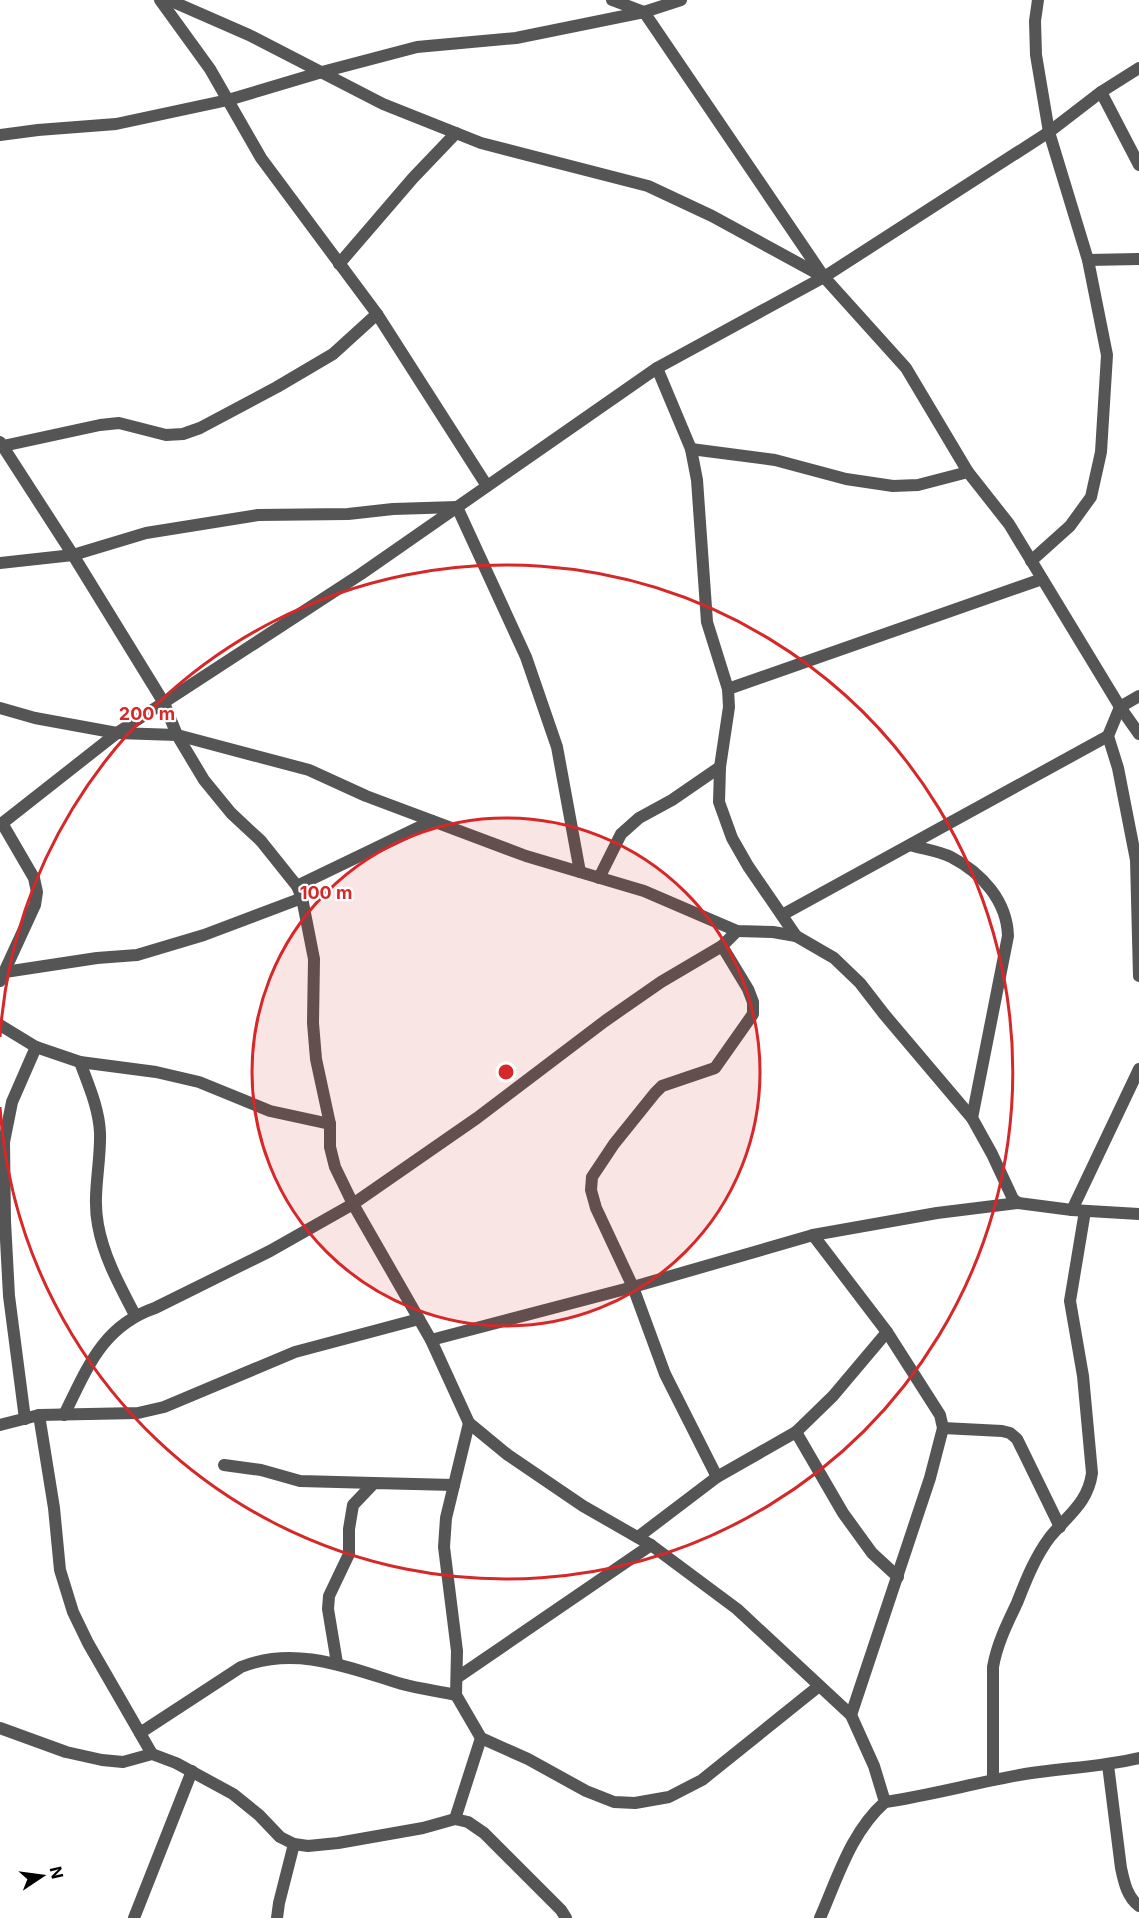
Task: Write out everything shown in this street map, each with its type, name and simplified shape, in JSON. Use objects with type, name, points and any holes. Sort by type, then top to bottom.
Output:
[{"type":"street","points":[[160,0],[210,69],[261,158],[377,314],[487,486]]},
{"type":"street","points":[[169,0],[249,35],[383,104],[481,143],[648,186],[712,216],[824,277]]},
{"type":"street","points":[[612,0],[644,12],[824,277],[906,368],[968,472],[1008,524],[1120,708],[1139,734]]},
{"type":"street","points":[[0,135],[116,124],[228,100],[417,47],[516,38],[644,12],[681,0]]},
{"type":"street","points":[[1031,561],[1070,526],[1091,497],[1101,452],[1107,355],[1088,260],[1049,132],[1036,56],[1035,21],[1038,0]]},
{"type":"street","points":[[3,977],[35,905],[37,892],[34,878],[1,824],[117,733],[361,574],[657,368],[824,277],[1049,132],[1101,92],[1139,68]]},
{"type":"street","points":[[1101,92],[1139,165]]},
{"type":"street","points":[[339,264],[413,178],[456,133]]},
{"type":"street","points":[[1088,260],[1139,259]]},
{"type":"street","points":[[377,314],[333,354],[277,387],[183,434],[166,435],[119,423],[2,445],[164,703],[177,735],[204,780],[231,813],[261,841],[297,885],[302,898],[314,959],[313,1023],[316,1059],[330,1124],[330,1147],[335,1167],[353,1204],[431,1340],[469,1422],[508,1455],[583,1506],[651,1545],[737,1609],[850,1715],[874,1766],[885,1802]]},
{"type":"street","points":[[657,368],[691,449],[697,480],[707,622],[728,689],[729,707],[720,767],[719,802],[732,838],[748,866],[796,936]]},
{"type":"street","points":[[691,449],[775,460],[846,479],[893,486],[918,485],[968,472]]},
{"type":"street","points":[[0,563],[73,555],[146,533],[258,515],[348,514],[393,509],[457,507]]},
{"type":"street","points":[[457,507],[526,657],[557,747],[580,872]]},
{"type":"street","points":[[728,689],[1042,579]]},
{"type":"street","points":[[782,915],[1108,736],[1120,708],[1139,696]]},
{"type":"street","points":[[0,708],[35,718],[117,733],[177,735],[309,770],[366,796],[526,856],[644,891],[737,932],[773,932],[796,936],[834,958],[861,983],[884,1014],[972,1118],[1013,1199],[1018,1203]]},
{"type":"street","points":[[1108,736],[1118,768],[1136,860],[1139,976]]},
{"type":"street","points":[[600,878],[621,834],[639,818],[672,800],[720,767]]},
{"type":"street","points":[[297,885],[432,821]]},
{"type":"street","points":[[910,845],[950,856],[975,873],[997,896],[1008,920],[1008,936],[972,1118]]},
{"type":"street","points":[[3,977],[98,958],[136,955],[204,935],[302,898]]},
{"type":"street","points":[[64,1414],[94,1355],[105,1341],[135,1315],[154,1308],[270,1251],[353,1204],[477,1118],[605,1021],[661,982],[722,946],[737,932]]},
{"type":"street","points":[[717,1477],[665,1374],[633,1287],[596,1208],[591,1190],[592,1177],[614,1144],[655,1093],[662,1086],[715,1068],[753,1014],[753,1002],[748,989],[722,946]]},
{"type":"street","points":[[0,1025],[36,1047],[80,1062],[156,1072],[199,1082],[270,1111],[330,1124]]},
{"type":"street","points":[[25,1419],[9,1296],[3,1220],[4,1142],[12,1102],[36,1047]]},
{"type":"street","points":[[80,1062],[95,1103],[100,1132],[96,1195],[97,1224],[109,1265],[135,1315]]},
{"type":"street","points":[[1072,1210],[1139,1069]]},
{"type":"street","points":[[431,1340],[633,1287],[813,1235],[937,1213],[1018,1203],[1072,1210],[1139,1214]]},
{"type":"street","points":[[993,1780],[993,1667],[996,1649],[1038,1556],[1085,1498],[1090,1486],[1092,1473],[1083,1377],[1070,1301],[1085,1211]]},
{"type":"street","points":[[813,1235],[888,1332],[940,1415],[943,1428],[930,1478],[898,1577],[850,1715]]},
{"type":"street","points":[[0,1425],[39,1415],[138,1413],[164,1407],[295,1352],[419,1319]]},
{"type":"street","points":[[638,1537],[717,1477],[796,1432],[833,1396],[888,1332]]},
{"type":"street","points":[[39,1415],[54,1508],[60,1570],[73,1612],[88,1643],[152,1754],[233,1794],[259,1815],[280,1837],[294,1844],[308,1846],[338,1844],[455,1820],[468,1822],[484,1833],[561,1910],[566,1918]]},
{"type":"street","points":[[469,1422],[446,1518],[444,1547],[457,1651],[456,1695],[482,1738],[528,1759],[586,1791],[614,1802],[635,1803],[669,1797],[702,1780],[819,1686]]},
{"type":"street","points":[[943,1428],[1010,1433],[1017,1439],[1060,1527]]},
{"type":"street","points":[[796,1432],[843,1513],[872,1553],[898,1577]]},
{"type":"street","points":[[224,1466],[261,1470],[300,1481],[454,1485]]},
{"type":"street","points":[[337,1663],[328,1609],[329,1596],[349,1554],[349,1529],[353,1505],[374,1483]]},
{"type":"street","points":[[458,1677],[651,1545]]},
{"type":"street","points":[[140,1733],[241,1667],[259,1660],[314,1659],[337,1663],[405,1684],[456,1695]]},
{"type":"street","points":[[0,1728],[66,1752],[102,1760],[123,1762],[152,1754]]},
{"type":"street","points":[[455,1820],[482,1738]]},
{"type":"street","points":[[820,1918],[855,1838],[870,1815],[885,1802],[1067,1767],[1108,1765],[1139,1758]]},
{"type":"street","points":[[1108,1765],[1121,1868],[1133,1901],[1139,1906]]},
{"type":"street","points":[[134,1918],[192,1772]]},
{"type":"street","points":[[277,1918],[294,1844]]}]
